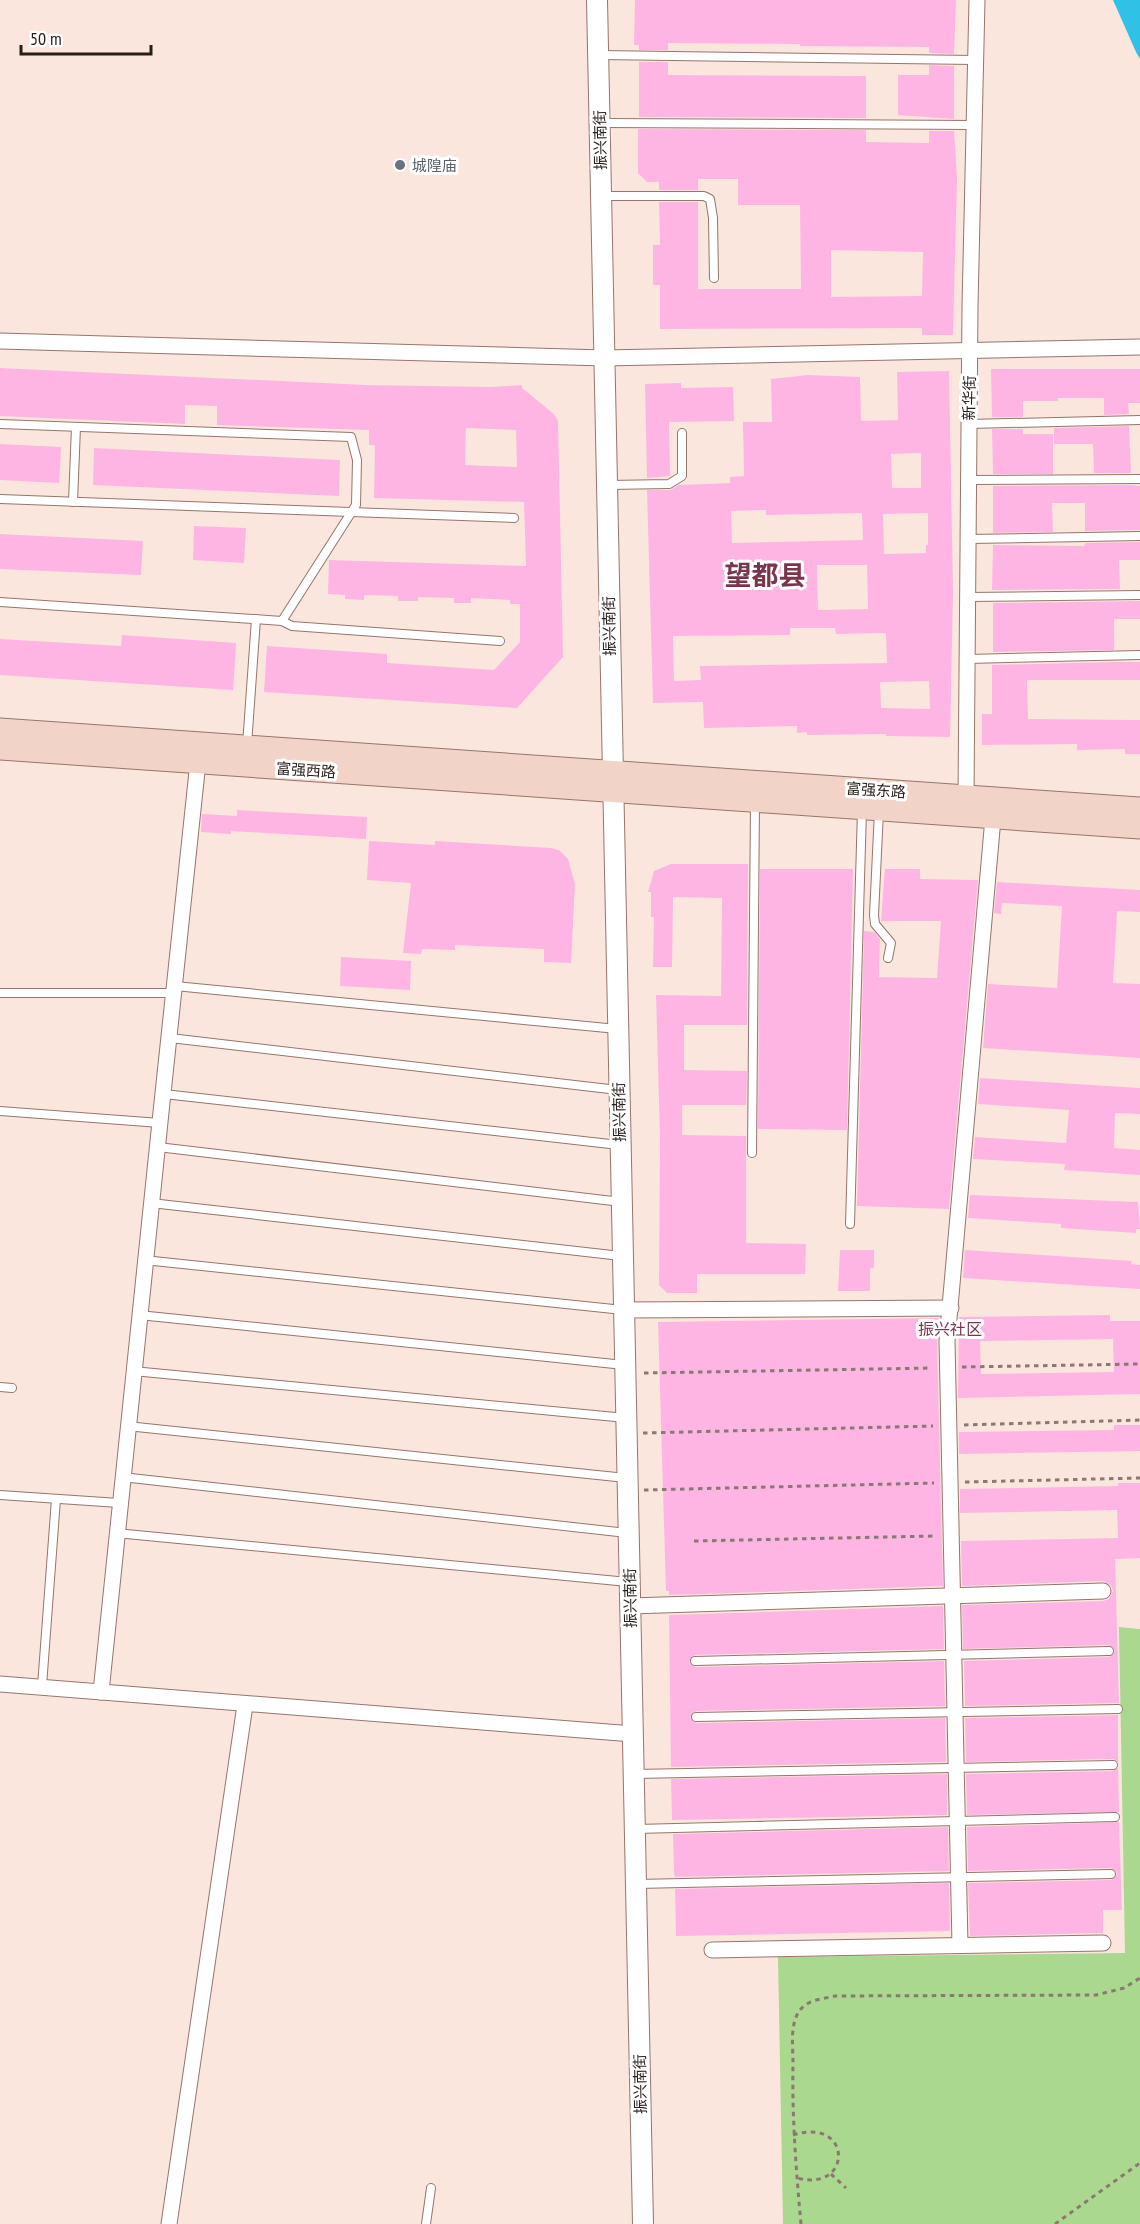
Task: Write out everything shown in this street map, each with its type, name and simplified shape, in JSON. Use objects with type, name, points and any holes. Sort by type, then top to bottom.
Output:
[{"type":"main road","name":"富强西路","points":[[0,729],[247,746],[612,781]]},
{"type":"main road","name":"富强西路","points":[[0,749],[198,762],[612,781]]},
{"type":"main road","name":"富强东路","points":[[612,781],[966,796],[1140,808]]},
{"type":"main road","name":"富强东路","points":[[612,781],[755,801],[1140,828]]},
{"type":"street","name":"振兴南街","points":[[597,0],[643,2224]]},
{"type":"street","name":"新华街","points":[[966,796],[970,351],[977,0]]},
{"type":"street","points":[[0,341],[604,358],[1140,347]]},
{"type":"street","points":[[101,1692],[132,1370],[161,1123],[198,762]]},
{"type":"street","points":[[960,1945],[948,1367],[951,1308],[993,818]]},
{"type":"street","points":[[623,1310],[951,1308]]},
{"type":"street","points":[[630,1606],[1103,1591]]},
{"type":"street","points":[[0,1684],[633,1734]]},
{"type":"street","points":[[169,2224],[245,1705]]},
{"type":"street","points":[[712,1950],[1103,1942]]},
{"type":"lane","points":[[598,55],[975,60]]},
{"type":"lane","points":[[599,123],[974,125]]},
{"type":"lane","points":[[601,196],[704,196],[710,199],[713,218],[714,278]]},
{"type":"lane","points":[[969,424],[1140,420]]},
{"type":"lane","points":[[0,424],[351,437],[357,460],[356,505],[282,621]]},
{"type":"lane","points":[[73,502],[76,427]]},
{"type":"lane","points":[[606,485],[669,484],[676,481],[682,476],[682,433]]},
{"type":"lane","points":[[969,480],[1140,479]]},
{"type":"lane","points":[[0,499],[514,518]]},
{"type":"lane","points":[[968,539],[1140,536]]},
{"type":"lane","points":[[968,597],[1140,595]]},
{"type":"lane","points":[[0,602],[282,621],[292,626],[500,641]]},
{"type":"lane","points":[[247,746],[256,619]]},
{"type":"lane","points":[[967,659],[1140,655]]},
{"type":"lane","points":[[752,1153],[755,801]]},
{"type":"lane","points":[[870,809],[875,924],[891,943],[888,958]]},
{"type":"lane","points":[[850,1224],[870,809]]},
{"type":"lane","points":[[0,993],[174,990],[617,1029]]},
{"type":"lane","points":[[170,1038],[618,1090]]},
{"type":"lane","points":[[164,1094],[620,1145]]},
{"type":"lane","points":[[0,1111],[161,1123]]},
{"type":"lane","points":[[158,1147],[621,1202]]},
{"type":"lane","points":[[151,1203],[622,1256]]},
{"type":"lane","points":[[144,1260],[623,1310]]},
{"type":"lane","points":[[138,1315],[625,1369]]},
{"type":"lane","points":[[132,1370],[626,1426]]},
{"type":"lane","points":[[0,1387],[12,1388]]},
{"type":"lane","points":[[127,1426],[627,1484]]},
{"type":"lane","points":[[122,1477],[628,1533]]},
{"type":"lane","points":[[0,1496],[119,1503]]},
{"type":"lane","points":[[42,1686],[56,1499]]},
{"type":"lane","points":[[116,1533],[629,1582]]},
{"type":"lane","points":[[695,1661],[1108,1651]]},
{"type":"lane","points":[[696,1717],[1118,1709]]},
{"type":"lane","points":[[634,1774],[1113,1765]]},
{"type":"lane","points":[[635,1830],[1115,1817]]},
{"type":"lane","points":[[636,1884],[1111,1874]]},
{"type":"lane","points":[[426,2224],[431,2187]]},
{"type":"path","points":[[625,1369],[1140,1364]]},
{"type":"path","points":[[626,1426],[949,1425],[1140,1420]]},
{"type":"path","points":[[627,1484],[950,1483],[1140,1478]]},
{"type":"path","points":[[694,1541],[951,1536]]},
{"type":"path","points":[[801,2224],[793,2135],[793,2033],[798,2013],[813,2001],[835,1996],[1096,1995],[1124,1988],[1140,1978]]},
{"type":"path","points":[[793,2135],[819,2130],[830,2136],[837,2146],[839,2158],[831,2174],[815,2182],[797,2178]]},
{"type":"path","points":[[1055,2224],[1140,2163]]},
{"type":"path","points":[[831,2174],[846,2188]]},
{"type":"path","points":[[1061,2220],[1064,2224]]},
{"type":"green space","points":[[1119,1627],[1140,1629],[1140,2224],[783,2224],[778,1957],[1125,1953]]},
{"type":"water","points":[[1113,0],[1140,0],[1140,59],[1136,52]]},
{"type":"building","points":[[635,0],[956,0],[954,54],[929,53],[929,47],[800,46],[800,44],[668,43],[668,50],[639,50],[639,45],[634,45]]},
{"type":"building","points":[[639,62],[668,62],[668,75],[866,76],[866,118],[639,117]]},
{"type":"building","points":[[929,65],[954,66],[954,119],[898,115],[898,75],[929,75]]},
{"type":"building","points":[[638,129],[866,130],[866,142],[929,143],[929,131],[954,131],[957,178],[953,335],[922,335],[922,328],[660,329],[660,285],[653,285],[653,245],[660,245],[659,202],[698,202],[698,289],[801,289],[800,205],[738,205],[738,179],[698,179],[698,190],[659,190],[659,182],[647,182],[638,173]],"holes":[[[831,250],[923,252],[922,296],[831,297]]]},
{"type":"building","points":[[0,368],[366,385],[491,387],[522,385],[522,388],[554,414],[558,421],[563,657],[517,708],[264,692],[267,646],[387,654],[387,663],[494,670],[520,642],[520,604],[510,604],[510,600],[471,598],[471,603],[454,603],[454,598],[418,597],[418,601],[398,601],[398,596],[364,595],[364,600],[345,599],[345,595],[328,594],[329,560],[526,566],[524,502],[374,498],[375,445],[369,445],[369,430],[217,425],[217,406],[185,405],[185,424],[0,416]],"holes":[[[466,428],[516,430],[517,467],[465,465]]]},
{"type":"building","points":[[991,369],[1140,369],[1140,403],[1128,403],[1129,414],[1104,415],[1104,398],[1023,401],[1023,417],[992,417]]},
{"type":"building","points":[[949,371],[953,592],[950,737],[886,736],[886,734],[807,735],[807,732],[797,733],[797,726],[704,728],[703,702],[653,703],[647,490],[670,490],[679,485],[730,483],[730,477],[744,476],[743,422],[772,422],[771,379],[808,375],[860,377],[861,421],[898,420],[897,372]],"holes":[[[921,453],[921,488],[892,488],[891,454]],[[766,510],[766,515],[862,513],[863,540],[732,543],[731,511]],[[928,513],[926,553],[884,554],[883,514]],[[817,565],[867,565],[868,609],[818,610]],[[790,628],[835,628],[836,634],[886,633],[887,663],[700,666],[701,680],[674,681],[673,636],[790,635]],[[929,681],[930,709],[881,708],[880,682]]]},
{"type":"building","points":[[681,383],[681,388],[733,387],[734,421],[669,422],[670,476],[647,478],[645,384]]},
{"type":"building","points":[[1129,426],[1131,473],[1094,473],[1093,444],[1054,444],[1054,428]]},
{"type":"building","points":[[992,429],[1023,429],[1023,434],[1053,434],[1053,474],[993,474]]},
{"type":"building","points":[[0,444],[61,447],[59,483],[0,480]]},
{"type":"building","points":[[94,448],[340,460],[339,496],[93,485]]},
{"type":"building","points":[[993,486],[1140,486],[1140,530],[1085,531],[1085,503],[1052,503],[1053,532],[993,533]]},
{"type":"building","points":[[194,526],[246,528],[244,563],[193,560]]},
{"type":"building","points":[[0,534],[143,541],[141,575],[0,569]]},
{"type":"building","points":[[1140,542],[1140,560],[1119,560],[1120,589],[992,590],[993,545],[1084,546],[1085,543]]},
{"type":"building","points":[[1140,601],[1140,619],[1114,619],[1114,650],[993,652],[993,603]]},
{"type":"building","points":[[122,635],[236,643],[233,690],[0,675],[0,639],[121,646]]},
{"type":"building","points":[[1140,662],[1140,680],[1027,680],[1028,719],[1140,720],[1140,754],[1125,754],[1125,749],[1077,750],[1077,744],[982,745],[982,714],[992,714],[992,665]]},
{"type":"building","points":[[237,810],[367,817],[366,839],[231,831],[231,834],[201,832],[202,814],[237,816]]},
{"type":"building","points":[[369,841],[435,845],[435,841],[559,850],[568,859],[575,884],[571,963],[544,962],[544,949],[455,945],[455,950],[422,949],[421,954],[403,953],[411,883],[367,880]]},
{"type":"building","points":[[671,864],[748,864],[747,1025],[684,1025],[684,1070],[747,1071],[746,1105],[682,1105],[682,1135],[746,1136],[746,1243],[806,1244],[805,1274],[697,1274],[697,1293],[667,1293],[659,1285],[660,1138],[656,995],[721,996],[722,898],[673,897],[672,967],[653,967],[654,917],[651,917],[651,892],[648,892],[654,871]]},
{"type":"building","points":[[760,869],[853,869],[847,1130],[758,1129]]},
{"type":"building","points":[[885,869],[920,869],[920,879],[978,880],[949,1209],[857,1206],[864,931],[874,932],[880,939],[879,977],[937,978],[941,921],[881,921]]},
{"type":"building","points":[[997,882],[1140,890],[1140,912],[1117,911],[1113,983],[1140,984],[1140,1058],[983,1048],[988,984],[1057,988],[1062,906],[1002,903],[1001,914],[994,913]]},
{"type":"building","points":[[341,957],[411,961],[410,990],[340,986]]},
{"type":"building","points":[[980,1078],[1140,1088],[1140,1114],[1115,1113],[1114,1148],[1140,1150],[1140,1175],[1064,1170],[1065,1164],[973,1159],[975,1137],[1066,1143],[1069,1110],[978,1104]]},
{"type":"building","points":[[970,1195],[1138,1202],[1140,1229],[1136,1229],[1136,1233],[1061,1228],[1061,1224],[968,1218]]},
{"type":"building","points":[[840,1250],[874,1250],[874,1268],[870,1268],[870,1291],[838,1291]]},
{"type":"building","points":[[965,1250],[1132,1261],[1131,1264],[1140,1265],[1140,1289],[963,1278]]},
{"type":"building","points":[[1110,1315],[1110,1321],[1140,1321],[1140,1394],[958,1398],[959,1317]],"holes":[[[1113,1339],[1114,1372],[981,1374],[980,1341]]]},
{"type":"building","points":[[939,1318],[937,1341],[943,1586],[669,1595],[669,1591],[666,1591],[658,1322]]},
{"type":"building","points":[[1114,1425],[1140,1425],[1140,1451],[959,1454],[959,1432],[1114,1430]]},
{"type":"building","points":[[1118,1483],[1140,1483],[1140,1558],[1115,1559],[1119,1703],[965,1706],[964,1661],[1109,1657],[1115,1651],[1109,1645],[963,1649],[962,1605],[1103,1601],[1109,1599],[1113,1591],[1111,1585],[1103,1581],[962,1586],[961,1541],[1118,1538],[1117,1510],[960,1513],[960,1489],[1118,1486]]},
{"type":"building","points":[[943,1606],[944,1649],[695,1655],[689,1662],[695,1667],[944,1661],[945,1706],[696,1711],[690,1717],[696,1723],[945,1718],[946,1762],[671,1767],[669,1615]]},
{"type":"building","points":[[1118,1715],[1118,1762],[1113,1759],[966,1762],[965,1718]]},
{"type":"building","points":[[1118,1768],[1119,1812],[967,1815],[966,1774],[1113,1771]]},
{"type":"building","points":[[947,1774],[947,1815],[672,1820],[671,1779]]},
{"type":"building","points":[[1119,1822],[1122,1910],[1103,1910],[1103,1933],[970,1936],[968,1883],[1111,1880],[1117,1873],[1111,1868],[968,1871],[967,1827]]},
{"type":"building","points":[[948,1827],[949,1871],[675,1877],[674,1873],[673,1834]]},
{"type":"building","points":[[949,1883],[950,1931],[676,1936],[675,1889]]},
{"type":"place","name":"城隍庙","points":[[400,165]]},
{"type":"district","name":"望都县","points":[[765,575]]},
{"type":"district","name":"振兴社区","points":[[950,1329]]}]
